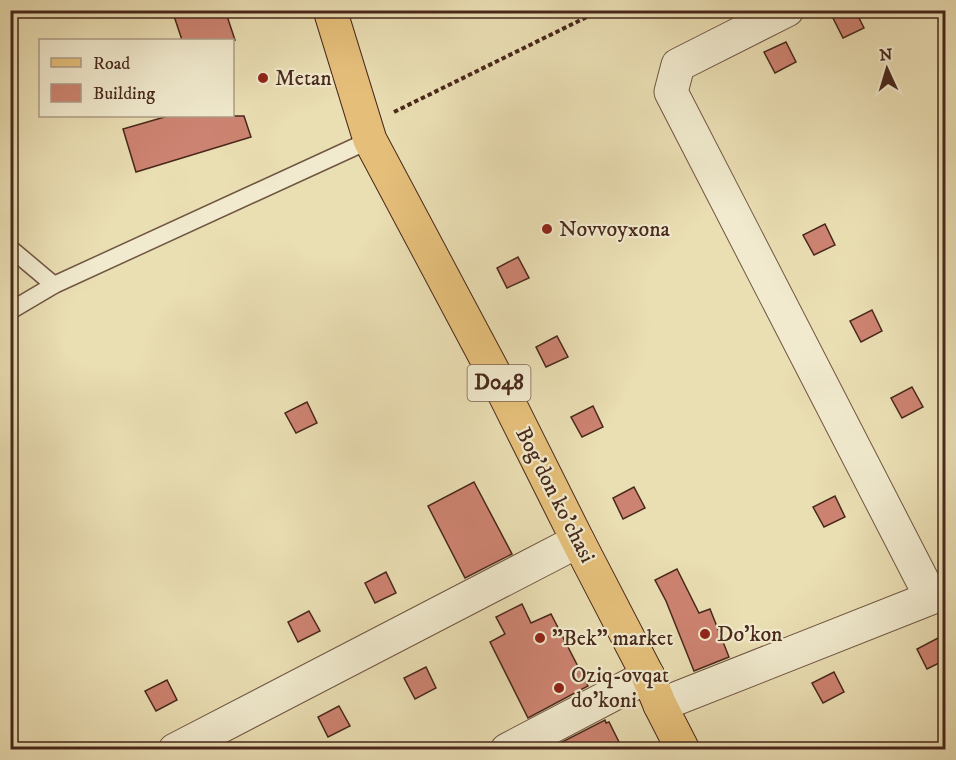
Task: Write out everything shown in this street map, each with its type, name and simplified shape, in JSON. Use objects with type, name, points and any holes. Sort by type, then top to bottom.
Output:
[{"type":"main road","name":"Bog'don ko'chasi","points":[[330,10],[368,133],[494,373],[683,750]]},
{"type":"street","points":[[507,750],[654,690],[938,594],[671,92],[678,65],[787,10]]},
{"type":"street","points":[[176,750],[578,541]]},
{"type":"lane","points":[[10,311],[54,285],[368,133]]},
{"type":"lane","points":[[10,248],[54,285]]},
{"type":"path","points":[[368,133],[601,10]]},
{"type":"building","points":[[172,10],[225,10],[235,40],[234,39],[182,39]]},
{"type":"building","points":[[847,10],[855,10],[864,28],[843,38],[833,18]]},
{"type":"building","points":[[786,42],[796,62],[775,73],[764,52]]},
{"type":"building","points":[[244,116],[251,137],[136,172],[123,129],[165,117]]},
{"type":"building","points":[[825,224],[835,245],[814,255],[803,235]]},
{"type":"building","points":[[518,257],[529,278],[507,288],[497,268]]},
{"type":"building","points":[[872,310],[882,331],[861,342],[850,321]]},
{"type":"building","points":[[557,336],[568,357],[546,367],[536,347]]},
{"type":"building","points":[[912,387],[923,407],[902,418],[891,398]]},
{"type":"building","points":[[307,402],[317,423],[296,433],[285,413]]},
{"type":"building","points":[[593,406],[603,427],[582,437],[571,417]]},
{"type":"building","points":[[474,482],[512,554],[465,578],[428,506]]},
{"type":"building","points":[[634,487],[645,508],[623,519],[613,498]]},
{"type":"building","points":[[835,496],[845,517],[824,527],[813,507]]},
{"type":"building","points":[[677,569],[699,613],[710,609],[729,657],[694,671],[666,601],[655,580]]},
{"type":"building","points":[[386,572],[396,593],[375,603],[365,583]]},
{"type":"building","points":[[522,604],[531,623],[551,614],[588,686],[528,718],[490,642],[505,634],[496,617]]},
{"type":"building","points":[[309,611],[320,631],[298,642],[288,622]]},
{"type":"building","points":[[938,638],[945,652],[945,660],[927,669],[917,649]]},
{"type":"building","points":[[426,667],[436,688],[415,699],[404,678]]},
{"type":"building","points":[[834,672],[844,692],[823,703],[812,683]]},
{"type":"building","points":[[167,680],[177,700],[156,711],[145,691]]},
{"type":"building","points":[[339,706],[350,726],[328,737],[318,717]]},
{"type":"building","points":[[605,720],[606,723],[609,722],[623,750],[563,750],[560,743]]},
{"type":"place","name":"Metan","points":[[263,78]]},
{"type":"place","name":"Novvoyxona","points":[[547,229]]},
{"type":"place","name":"Do'kon","points":[[705,634]]},
{"type":"place","name":"\"Bek\" market","points":[[540,638]]},
{"type":"place","name":"Oziq-ovqat do'koni","points":[[559,688]]}]
